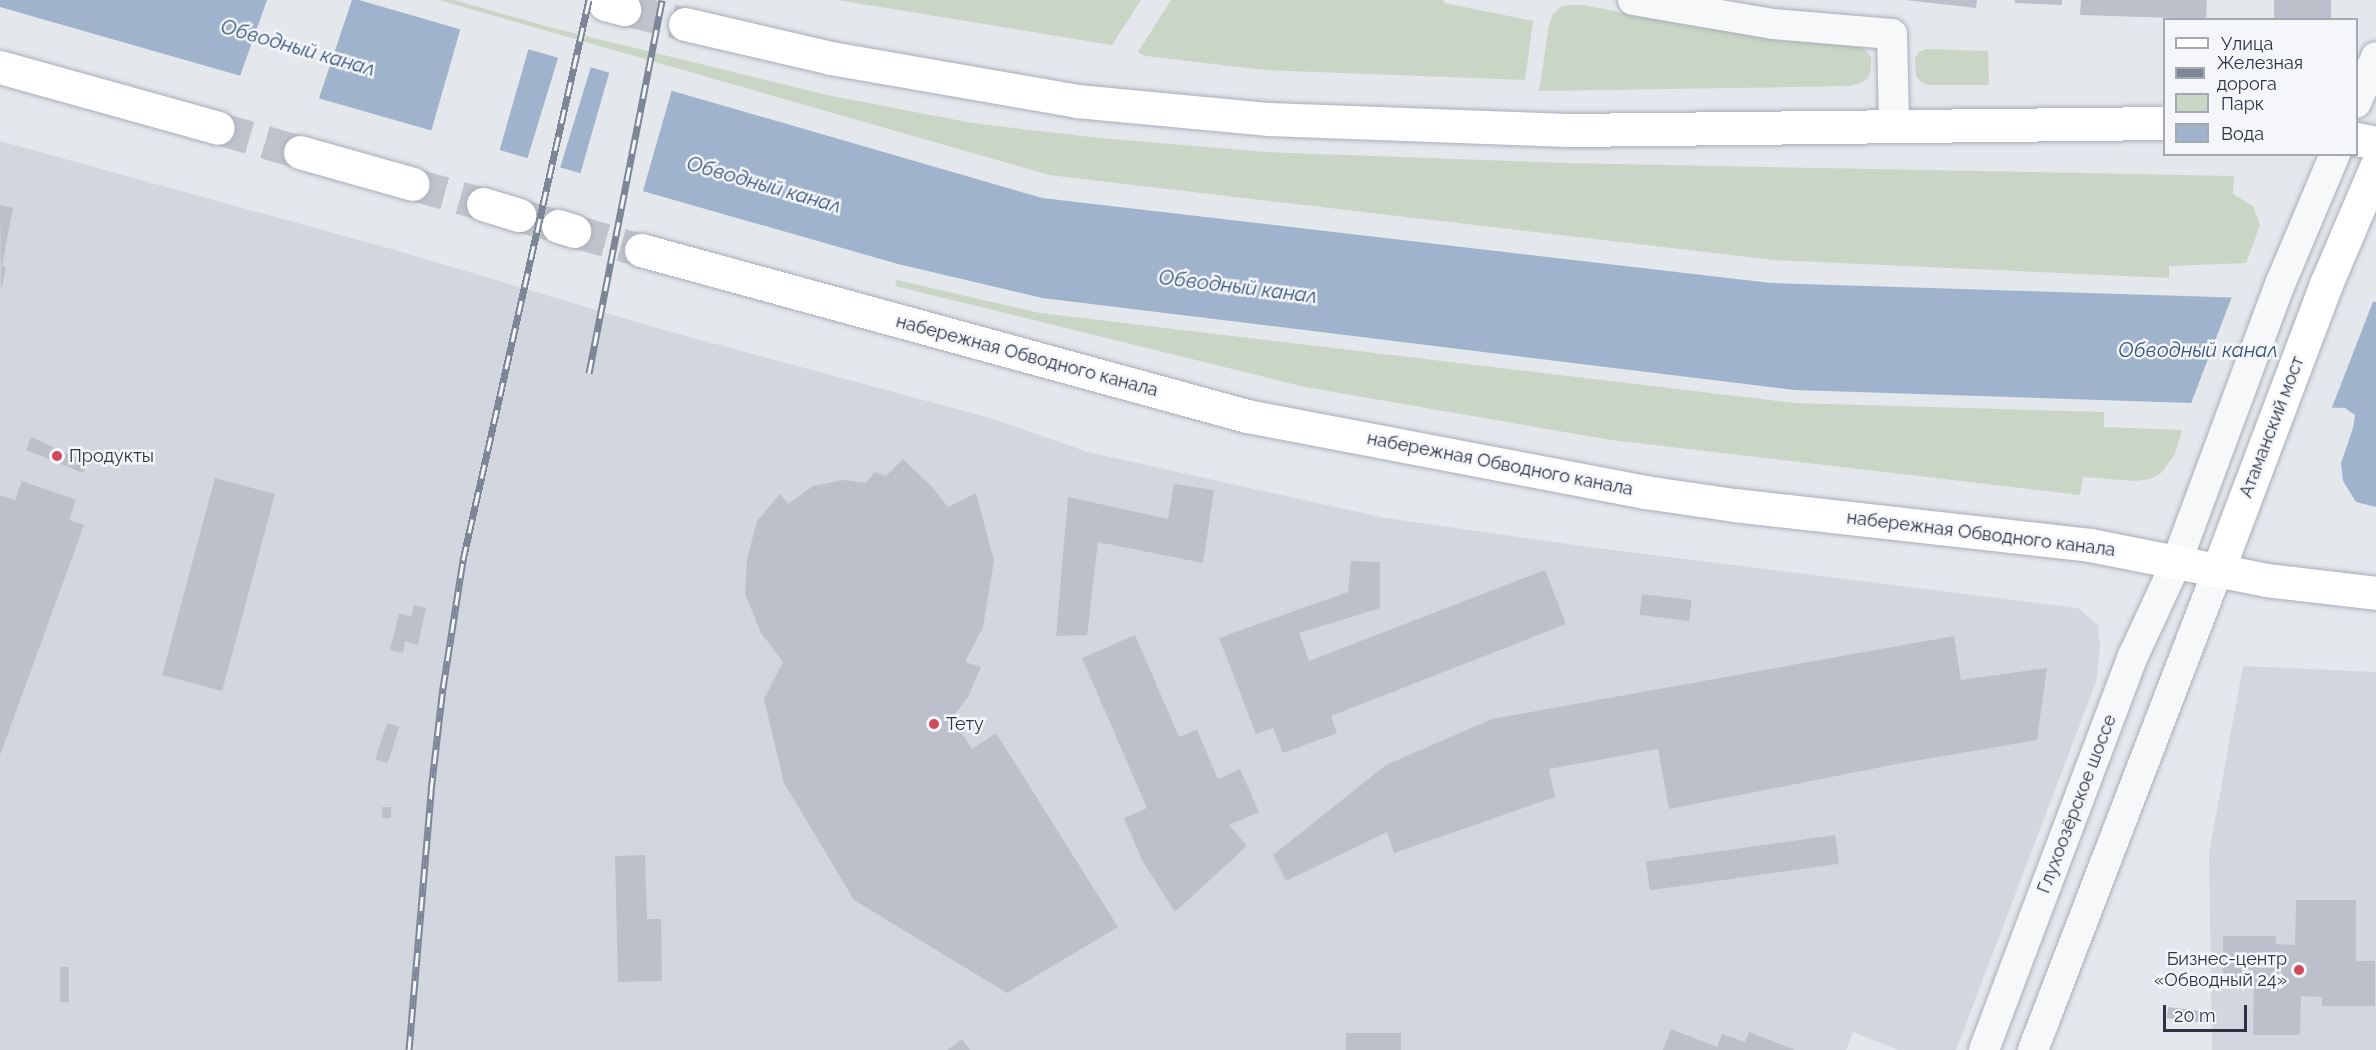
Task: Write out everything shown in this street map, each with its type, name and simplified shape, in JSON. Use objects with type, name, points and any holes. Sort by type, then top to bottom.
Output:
[{"type":"main road","points":[[685,24],[831,58],[1077,100],[1269,119],[1568,129],[2163,123]]},
{"type":"main road","points":[[0,67],[218,128]]},
{"type":"main road","points":[[2358,139],[2376,143]]},
{"type":"main road","points":[[300,152],[413,184]]},
{"type":"main road","name":"Атаманский мост","points":[[2218,570],[2326,284],[2376,167]]},
{"type":"main road","points":[[483,204],[519,215]]},
{"type":"main road","name":"набережная Обводного канала","points":[[641,250],[1247,416],[1644,492],[1734,505],[2090,545],[2289,583],[2376,593]]},
{"type":"street","points":[[1633,0],[1773,24],[1892,34],[1894,124]]},
{"type":"street","points":[[2358,99],[2376,57]]},
{"type":"street","points":[[2177,561],[2229,418],[2334,156]]},
{"type":"street","name":"Глухоозёрское шоссе","points":[[1984,1050],[2143,631],[2177,561]]},
{"type":"street","points":[[2033,1050],[2218,570]]},
{"type":"shaded area","points":[[0,141],[395,250],[660,329],[990,418],[1088,452],[1385,518],[1589,547],[2078,608],[2098,625],[2100,645],[2096,682],[1956,1050],[1898,1050],[1853,1032],[1846,1050],[0,1050]]},
{"type":"shaded area","points":[[2243,666],[2376,672],[2376,1050],[2212,1050],[2209,854]]},
{"type":"green space","points":[[439,0],[454,0],[549,27],[827,95],[972,123],[1099,138],[1265,152],[1566,163],[2234,176],[2233,194],[2253,206],[2260,225],[2246,263],[2169,266],[2169,278],[1774,260],[1049,175]]},
{"type":"green space","points":[[837,0],[1141,0],[1112,45]]},
{"type":"green space","points":[[1171,0],[1443,0],[1444,3],[1533,21],[1525,80],[1265,70],[1146,56],[1138,52]]},
{"type":"green space","points":[[1584,5],[1695,27],[1857,45],[1866,50],[1871,58],[1871,69],[1868,78],[1850,86],[1539,91],[1549,25],[1553,14],[1561,7]]},
{"type":"green space","points":[[1927,49],[1988,51],[1989,85],[1928,85],[1921,82],[1916,76],[1915,59],[1919,52]]},
{"type":"green space","points":[[897,280],[1040,313],[1795,403],[2104,412],[2104,427],[2182,430],[2175,454],[2161,473],[2150,479],[2136,481],[2083,477],[2080,495],[1611,440],[1305,387],[895,286]]},
{"type":"water","name":"Обводный канал","points":[[0,0],[359,0],[1042,198],[1771,283],[2376,302],[2376,507],[2356,502],[2343,481],[2341,463],[2355,415],[2345,408],[1795,390],[1042,298],[898,264],[0,7]]},
{"type":"pier","points":[[267,0],[352,0],[318,101],[239,79]]},
{"type":"pier","points":[[461,27],[529,47],[499,153],[430,134]]},
{"type":"pier","points":[[559,55],[592,65],[559,171],[527,161]]},
{"type":"pier","points":[[610,70],[672,88],[642,195],[579,177]]},
{"type":"pier","points":[[2233,294],[2374,299],[2331,410],[2190,406]]},
{"type":"building","points":[[1905,0],[1977,0],[1976,8]]},
{"type":"building","points":[[2015,0],[2062,0],[2062,5],[2015,3]]},
{"type":"building","points":[[2081,0],[2207,0],[2206,18],[2080,15]]},
{"type":"building","points":[[2274,0],[2331,0],[2331,18],[2274,18]]},
{"type":"building","points":[[0,205],[13,208],[2,266],[6,267],[1,292]]},
{"type":"building","name":"Продукты","points":[[31,437],[88,463],[83,473],[26,450]]},
{"type":"building","points":[[903,459],[933,488],[948,507],[976,493],[994,561],[983,627],[965,662],[981,667],[968,697],[952,718],[972,749],[996,733],[1118,927],[1007,993],[854,900],[784,783],[764,699],[783,662],[761,633],[745,594],[747,559],[757,521],[780,494],[788,504],[813,486],[843,480],[866,483],[875,472],[886,476]]},
{"type":"building","points":[[215,478],[275,494],[222,691],[162,675]]},
{"type":"building","points":[[22,481],[76,500],[69,520],[84,525],[0,755],[0,495],[15,500]]},
{"type":"building","points":[[1174,484],[1214,490],[1203,563],[1098,542],[1087,635],[1056,636],[1068,497],[1168,519]]},
{"type":"building","points":[[1351,561],[1380,562],[1380,608],[1299,633],[1309,661],[1545,570],[1566,624],[1331,716],[1337,733],[1283,753],[1273,728],[1256,734],[1219,638],[1348,592]]},
{"type":"building","points":[[1642,594],[1692,600],[1689,621],[1639,615]]},
{"type":"building","points":[[414,605],[426,608],[418,645],[405,641],[403,653],[390,650],[399,613],[411,617]]},
{"type":"building","points":[[1135,635],[1179,737],[1197,730],[1218,779],[1240,769],[1259,812],[1229,825],[1247,846],[1175,912],[1143,862],[1124,818],[1147,808],[1082,658]]},
{"type":"building","points":[[1954,636],[1961,680],[2047,668],[2037,740],[1902,763],[1669,809],[1658,749],[1549,769],[1555,797],[1394,853],[1387,832],[1286,881],[1273,855],[1386,765],[1492,719]]},
{"type":"building","points":[[387,723],[399,727],[388,763],[375,759]]},
{"type":"building","points":[[382,807],[391,807],[391,818],[382,818]]},
{"type":"building","points":[[1835,835],[1839,864],[1650,890],[1646,862]]},
{"type":"building","points":[[645,855],[647,919],[661,919],[662,981],[618,982],[615,856]]},
{"type":"building","name":"Бизнес-центр «Обводный 24»","points":[[2296,900],[2356,900],[2356,961],[2375,961],[2375,1006],[2322,1006],[2322,997],[2301,996],[2300,1035],[2253,1035],[2254,980],[2223,980],[2223,936],[2276,936],[2276,944],[2295,945]]},
{"type":"building","points":[[60,967],[69,967],[69,1002],[60,1002]]},
{"type":"building","points":[[2168,1007],[2207,1012],[2205,1023],[2167,1018]]},
{"type":"building","points":[[1671,1029],[1717,1047],[1722,1034],[1745,1042],[1749,1032],[1795,1050],[1663,1050]]},
{"type":"building","points":[[1346,1033],[1401,1033],[1401,1050],[1346,1050]]},
{"type":"building","points":[[962,1039],[970,1050],[947,1050]]},
{"type":"tunnel","points":[[624,9],[685,24]]},
{"type":"tunnel","points":[[218,128],[300,152]]},
{"type":"tunnel","points":[[413,184],[483,204]]},
{"type":"tunnel","points":[[519,215],[558,226]]},
{"type":"tunnel","points":[[574,231],[641,250]]},
{"type":"railway","points":[[409,1050],[431,791],[443,688],[463,560],[589,0]]},
{"type":"railway","points":[[589,373],[662,0]]},
{"type":"place","name":"Продукты","points":[[57,456]]},
{"type":"place","name":"Тету","points":[[934,724]]},
{"type":"place","name":"Бизнес-центр «Обводный 24»","points":[[2299,970]]}]
